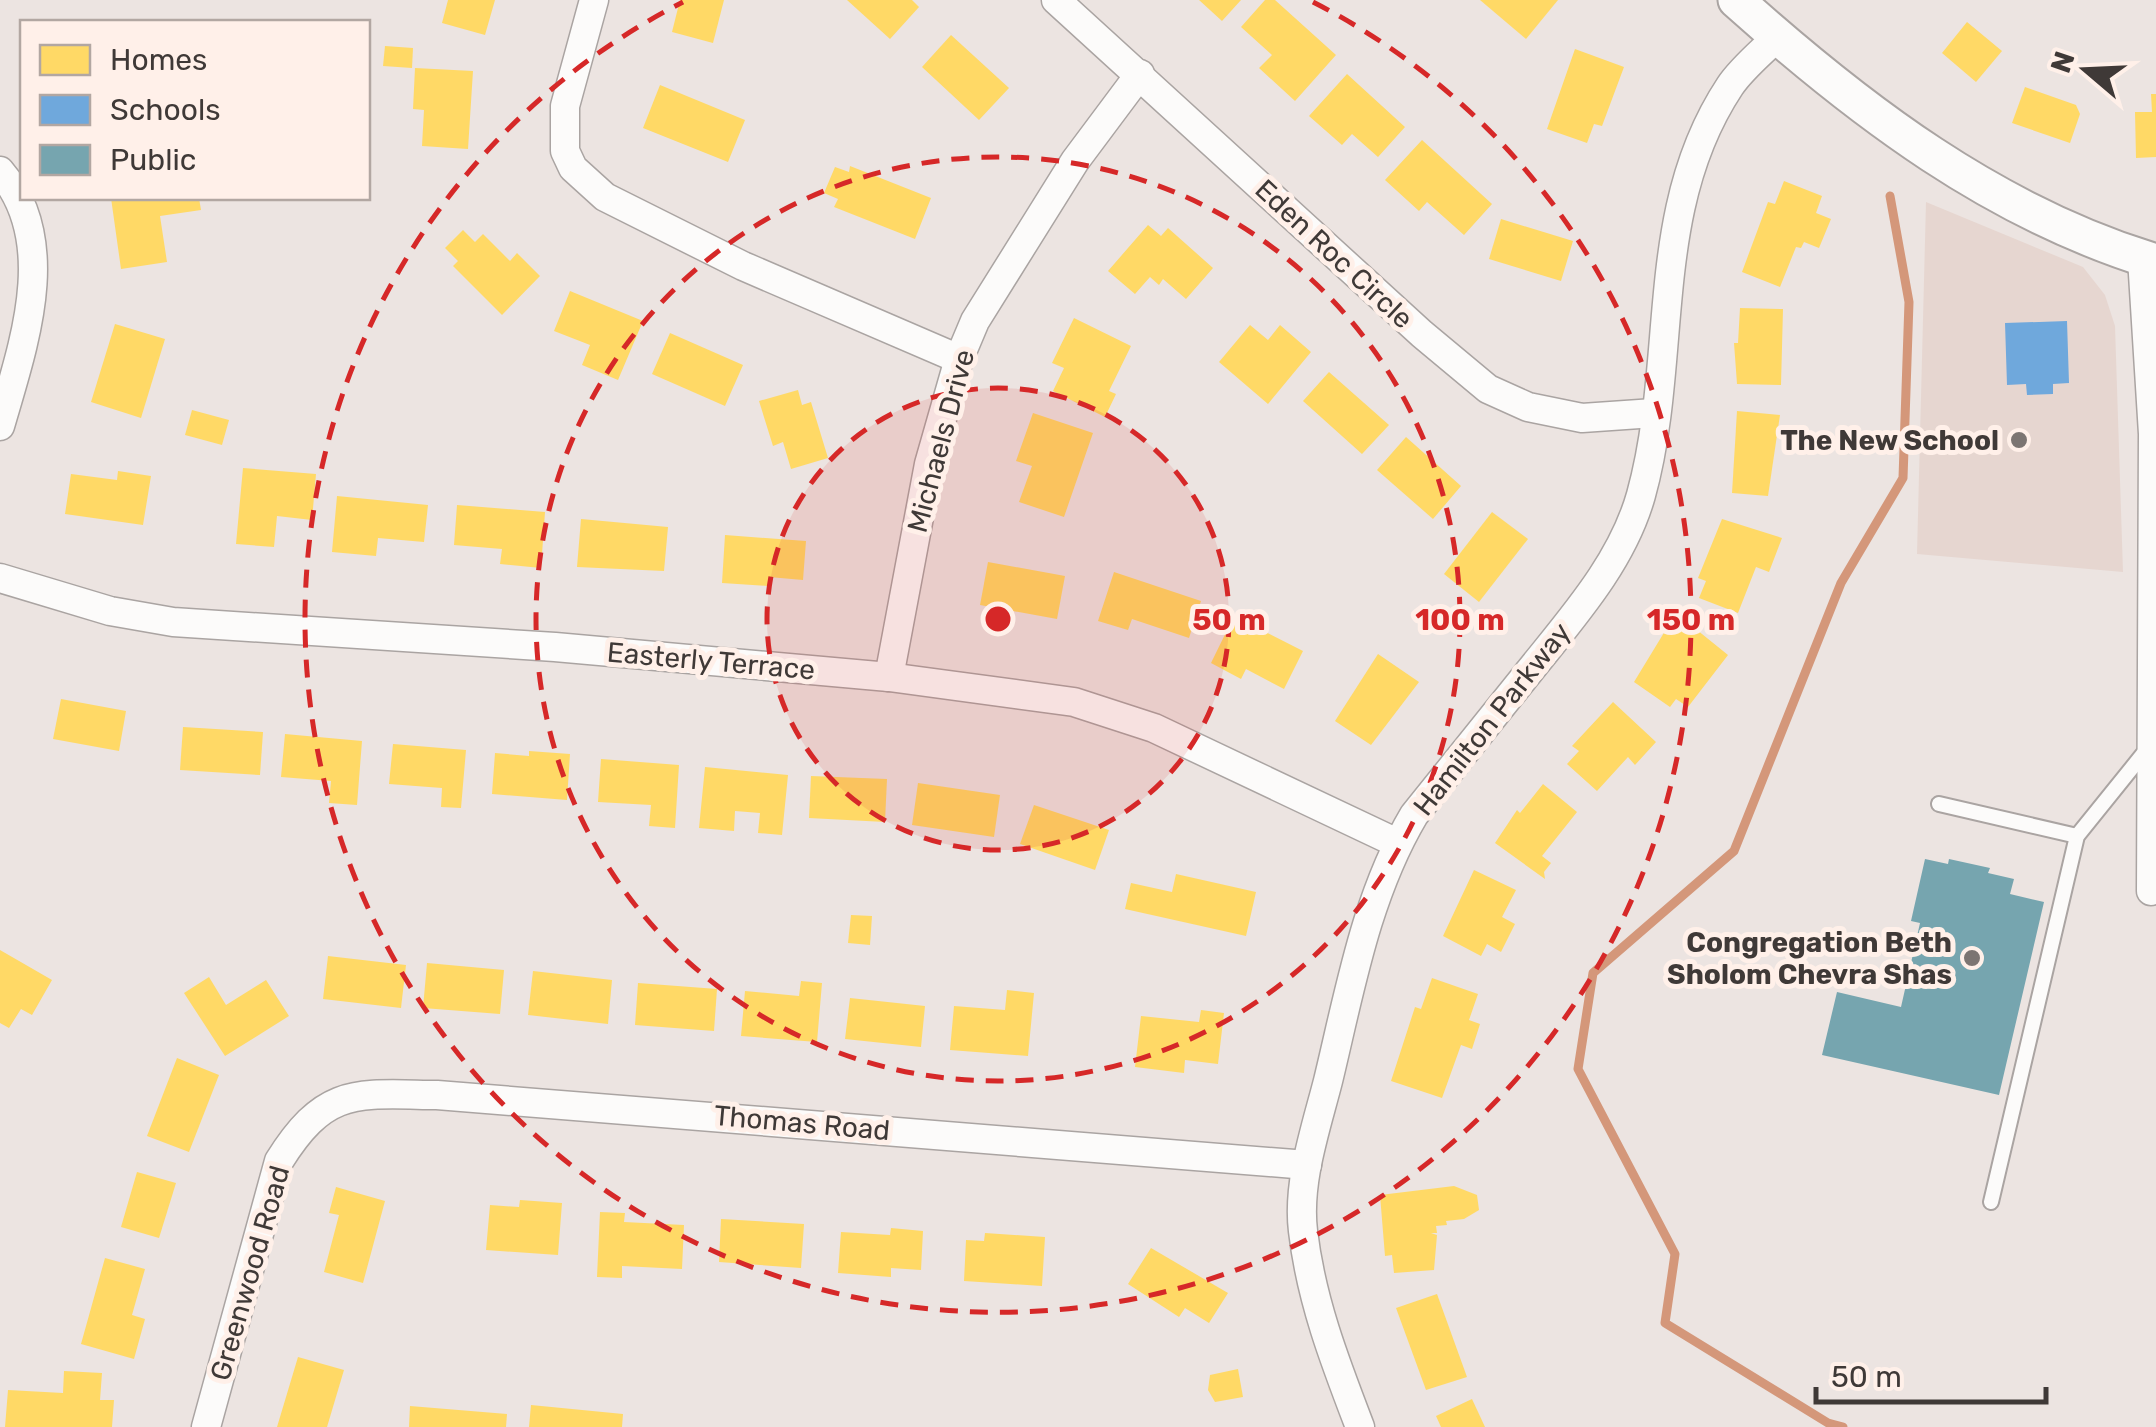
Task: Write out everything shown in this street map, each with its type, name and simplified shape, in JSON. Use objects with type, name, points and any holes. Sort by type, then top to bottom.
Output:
[{"type":"street","points":[[594,0],[565,106],[565,152],[573,168],[605,198],[958,358]]},
{"type":"street","name":"Eden Roc Circle","points":[[1056,0],[1422,334],[1488,389],[1528,407],[1582,418],[1654,413]]},
{"type":"street","points":[[1736,0],[1924,152],[2031,213],[2149,260],[2153,434],[2151,891]]},
{"type":"street","name":"Hamilton Parkway","points":[[1360,1427],[1319,1319],[1302,1227],[1307,1165],[1367,921],[1397,844],[1414,815],[1597,583],[1624,538],[1641,496],[1654,413],[1670,247],[1696,147],[1731,83],[1777,37]]},
{"type":"street","name":"Michaels Drive","points":[[889,676],[929,464],[958,358],[975,321],[1075,161],[1140,74]]},
{"type":"street","points":[[0,171],[14,187],[30,222],[34,265],[22,349],[0,426]]},
{"type":"street","name":"Easterly Terrace","points":[[0,578],[110,610],[173,622],[555,647],[889,676],[1074,702],[1138,722],[1397,844]]},
{"type":"street","name":"Thomas Road","points":[[303,1122],[341,1099],[366,1094],[437,1095],[1307,1165]]},
{"type":"street","name":"Greenwood Road","points":[[206,1427],[279,1161],[303,1122]]},
{"type":"lane","points":[[1992,1202],[2078,836],[2152,744]]},
{"type":"lane","points":[[1940,804],[2078,836]]},
{"type":"shaded area","name":"The New School","points":[[1926,202],[2083,267],[2105,295],[2115,326],[2123,572],[1917,554]]},
{"type":"building: Homes","points":[[448,0],[495,0],[485,35],[442,23]]},
{"type":"building: Homes","points":[[680,0],[724,0],[713,43],[672,32]]},
{"type":"building: Homes","points":[[847,0],[912,0],[919,7],[890,39]]},
{"type":"building: Homes","points":[[1199,0],[1241,0],[1222,21]]},
{"type":"building: Homes","points":[[1265,0],[1275,0],[1336,55],[1295,101],[1259,68],[1272,55],[1241,27]]},
{"type":"building: Homes","points":[[1480,0],[1558,0],[1526,39]]},
{"type":"building: Homes","points":[[1967,22],[2002,51],[1976,82],[1942,53]]},
{"type":"building: Homes","points":[[951,35],[1009,88],[979,120],[922,67]]},
{"type":"building: Homes","points":[[385,46],[413,48],[412,68],[383,66]]},
{"type":"building: Homes","points":[[1575,49],[1624,67],[1602,126],[1594,124],[1587,143],[1547,129]]},
{"type":"building: Homes","points":[[415,68],[473,71],[468,149],[422,146],[424,110],[413,109]]},
{"type":"building: Homes","points":[[1347,74],[1405,127],[1378,157],[1352,134],[1342,145],[1309,116]]},
{"type":"building: Homes","points":[[660,85],[745,120],[728,162],[643,128]]},
{"type":"building: Homes","points":[[2025,87],[2076,105],[2080,114],[2070,143],[2012,123]]},
{"type":"building: Homes","points":[[2151,94],[2156,94],[2156,157],[2136,158],[2135,112],[2152,112]]},
{"type":"building: Homes","points":[[1422,140],[1492,204],[1464,235],[1427,202],[1419,211],[1385,180]]},
{"type":"building: Homes","points":[[850,166],[931,198],[915,239],[834,207],[838,199],[824,193],[835,167],[849,172]]},
{"type":"building: Homes","points":[[1784,181],[1822,196],[1816,213],[1831,219],[1819,248],[1804,242],[1801,248],[1796,247],[1780,287],[1742,272],[1768,202],[1775,204]]},
{"type":"building: Homes","points":[[111,200],[199,200],[201,210],[160,216],[167,262],[121,269]]},
{"type":"building: Homes","points":[[1501,219],[1573,241],[1561,281],[1489,259]]},
{"type":"building: Homes","points":[[1148,225],[1161,236],[1168,228],[1213,268],[1186,299],[1163,279],[1159,285],[1150,277],[1135,294],[1108,271]]},
{"type":"building: Homes","points":[[463,230],[475,242],[483,234],[510,261],[517,253],[540,276],[502,315],[453,266],[458,261],[445,248]]},
{"type":"building: Homes","points":[[570,291],[643,321],[618,380],[582,365],[590,345],[554,331]]},
{"type":"building: Homes","points":[[1740,308],[1783,309],[1781,385],[1737,384],[1734,343],[1738,343]]},
{"type":"building: Homes","points":[[1074,318],[1131,346],[1109,391],[1116,394],[1105,417],[1053,391],[1064,368],[1052,363]]},
{"type":"building: Homes","points":[[115,324],[165,339],[141,418],[91,402]]},
{"type":"building: Homes","points":[[1250,325],[1268,340],[1280,325],[1311,352],[1268,404],[1219,362]]},
{"type":"building: Homes","points":[[670,333],[743,365],[725,406],[652,374]]},
{"type":"building: Homes","points":[[1329,372],[1389,425],[1362,454],[1303,401]]},
{"type":"building: Homes","points":[[798,390],[802,405],[811,402],[828,458],[791,469],[783,442],[773,446],[759,401]]},
{"type":"building: Homes","points":[[192,410],[229,420],[222,445],[185,435]]},
{"type":"building: Homes","points":[[1737,411],[1780,415],[1768,496],[1732,493]]},
{"type":"building: Homes","points":[[1033,413],[1093,433],[1064,517],[1019,502],[1032,466],[1016,461]]},
{"type":"building: Homes","points":[[1406,437],[1461,486],[1433,519],[1377,470]]},
{"type":"building: Homes","points":[[243,468],[316,474],[312,520],[277,516],[274,547],[236,544]]},
{"type":"building: Homes","points":[[118,471],[151,476],[143,525],[65,514],[71,474],[117,480]]},
{"type":"building: Homes","points":[[337,496],[428,505],[424,542],[378,538],[376,556],[332,552]]},
{"type":"building: Homes","points":[[457,505],[545,512],[541,568],[500,564],[502,549],[454,545]]},
{"type":"building: Homes","points":[[1492,512],[1528,539],[1479,602],[1444,574]]},
{"type":"building: Homes","points":[[581,519],[668,527],[664,571],[577,567]]},
{"type":"building: Homes","points":[[1722,519],[1782,538],[1769,572],[1756,567],[1738,613],[1699,598],[1706,581],[1698,578]]},
{"type":"building: Homes","points":[[725,535],[806,541],[803,580],[769,577],[768,586],[722,583]]},
{"type":"building: Homes","points":[[988,562],[1065,576],[1057,619],[980,605]]},
{"type":"building: Homes","points":[[1114,572],[1201,601],[1189,638],[1132,619],[1128,630],[1098,621]]},
{"type":"building: Homes","points":[[1676,613],[1728,655],[1688,707],[1676,699],[1670,707],[1634,682]]},
{"type":"building: Homes","points":[[1234,616],[1303,651],[1284,689],[1246,669],[1241,679],[1211,663]]},
{"type":"building: Homes","points":[[1378,654],[1419,682],[1371,745],[1335,721]]},
{"type":"building: Homes","points":[[61,699],[126,711],[119,751],[53,739]]},
{"type":"building: Homes","points":[[1613,702],[1656,742],[1635,765],[1628,757],[1597,791],[1567,764],[1579,751],[1572,746]]},
{"type":"building: Homes","points":[[183,727],[263,732],[260,775],[180,770]]},
{"type":"building: Homes","points":[[285,734],[362,741],[357,805],[329,803],[331,781],[281,777]]},
{"type":"building: Homes","points":[[393,744],[466,750],[461,808],[441,807],[442,788],[389,784]]},
{"type":"building: Homes","points":[[529,751],[570,754],[567,800],[492,794],[495,753],[529,756]]},
{"type":"building: Homes","points":[[601,759],[679,765],[675,828],[649,826],[651,805],[598,802]]},
{"type":"building: Homes","points":[[705,767],[788,775],[782,835],[758,833],[760,813],[735,811],[734,831],[699,828]]},
{"type":"building: Homes","points":[[811,776],[887,779],[885,822],[809,818]]},
{"type":"building: Homes","points":[[918,783],[1000,795],[994,837],[912,825]]},
{"type":"building: Homes","points":[[1543,784],[1577,812],[1542,856],[1551,863],[1544,872],[1545,879],[1495,843],[1517,810],[1520,813]]},
{"type":"building: Homes","points":[[1034,805],[1109,830],[1095,870],[1020,844]]},
{"type":"building: Homes","points":[[1474,870],[1516,890],[1502,917],[1515,924],[1501,952],[1487,944],[1481,956],[1443,936]]},
{"type":"building: Homes","points":[[1176,874],[1256,892],[1246,936],[1125,909],[1131,883],[1172,892]]},
{"type":"building: Homes","points":[[851,915],[872,916],[870,945],[848,943]]},
{"type":"building: Homes","points":[[0,950],[52,980],[32,1015],[21,1009],[9,1028],[0,1023]]},
{"type":"building: Homes","points":[[328,956],[406,965],[401,1008],[323,999]]},
{"type":"building: Homes","points":[[427,963],[504,970],[500,1014],[423,1008]]},
{"type":"building: Homes","points":[[533,971],[612,980],[608,1024],[528,1015]]},
{"type":"building: Homes","points":[[209,977],[226,1005],[266,980],[289,1016],[225,1056],[184,993]]},
{"type":"building: Homes","points":[[1432,978],[1478,994],[1469,1020],[1480,1024],[1472,1049],[1461,1045],[1442,1098],[1391,1081],[1415,1007],[1421,1009]]},
{"type":"building: Homes","points":[[801,981],[822,983],[817,1042],[741,1036],[745,991],[799,996]]},
{"type":"building: Homes","points":[[638,983],[717,989],[714,1031],[635,1025]]},
{"type":"building: Homes","points":[[1007,990],[1034,993],[1028,1056],[950,1050],[954,1006],[1005,1010]]},
{"type":"building: Homes","points":[[850,998],[925,1006],[921,1047],[845,1039]]},
{"type":"building: Homes","points":[[1201,1010],[1224,1013],[1218,1064],[1185,1060],[1184,1073],[1135,1067],[1141,1016],[1199,1022]]},
{"type":"building: Homes","points":[[177,1058],[219,1075],[189,1152],[147,1136]]},
{"type":"building: Homes","points":[[137,1172],[176,1183],[159,1238],[121,1227]]},
{"type":"building: Homes","points":[[1454,1186],[1477,1195],[1479,1210],[1464,1219],[1436,1226],[1437,1233],[1431,1233],[1437,1235],[1434,1270],[1394,1273],[1392,1255],[1385,1256],[1380,1195]]},
{"type":"building: Homes","points":[[336,1187],[385,1201],[363,1283],[324,1272],[339,1215],[329,1213]]},
{"type":"building: Homes","points":[[520,1200],[562,1203],[558,1255],[486,1250],[490,1205],[519,1207]]},
{"type":"building: Homes","points":[[600,1212],[625,1213],[624,1222],[684,1225],[682,1269],[622,1266],[622,1278],[597,1277]]},
{"type":"building: Homes","points":[[721,1219],[804,1224],[801,1268],[719,1262]]},
{"type":"building: Homes","points":[[891,1228],[923,1231],[921,1270],[891,1268],[891,1277],[838,1273],[841,1232],[890,1235]]},
{"type":"building: Homes","points":[[985,1233],[1045,1237],[1042,1286],[964,1281],[966,1240],[984,1241]]},
{"type":"building: Homes","points":[[1151,1248],[1228,1293],[1209,1323],[1185,1308],[1179,1317],[1128,1284]]},
{"type":"building: Homes","points":[[105,1258],[145,1269],[132,1315],[145,1319],[134,1359],[81,1344]]},
{"type":"building: Homes","points":[[1437,1294],[1467,1377],[1426,1390],[1396,1308]]},
{"type":"building: Homes","points":[[298,1357],[344,1370],[327,1427],[277,1427]]},
{"type":"building: Homes","points":[[1238,1369],[1243,1397],[1215,1402],[1208,1390],[1210,1375]]},
{"type":"building: Homes","points":[[64,1371],[102,1373],[100,1400],[114,1400],[112,1427],[5,1427],[8,1390],[63,1393]]},
{"type":"building: Homes","points":[[1472,1399],[1485,1427],[1441,1427],[1436,1416]]},
{"type":"building: Homes","points":[[531,1405],[623,1414],[622,1427],[529,1427]]},
{"type":"building: Homes","points":[[410,1406],[507,1414],[506,1427],[409,1427]]},
{"type":"building: Schools","points":[[2067,321],[2069,383],[2053,384],[2053,394],[2027,395],[2026,384],[2007,385],[2005,323]]},
{"type":"building: Public","name":"Congregation Beth Sholom Chevra Shas","points":[[1925,859],[1948,864],[1949,859],[1990,868],[1988,873],[2014,879],[2010,894],[2044,902],[1999,1095],[1822,1055],[1837,992],[1901,1007],[1920,923],[1911,921]]},
{"type":"waterway","points":[[1843,1427],[1828,1423],[1665,1323],[1675,1254],[1578,1069],[1593,973],[1734,851],[1841,583],[1903,478],[1909,302],[1890,196]]},
{"type":"place","name":"The New School","points":[[2019,440]]},
{"type":"place","name":"Congregation Beth Sholom Chevra Shas","points":[[1972,958]]}]
